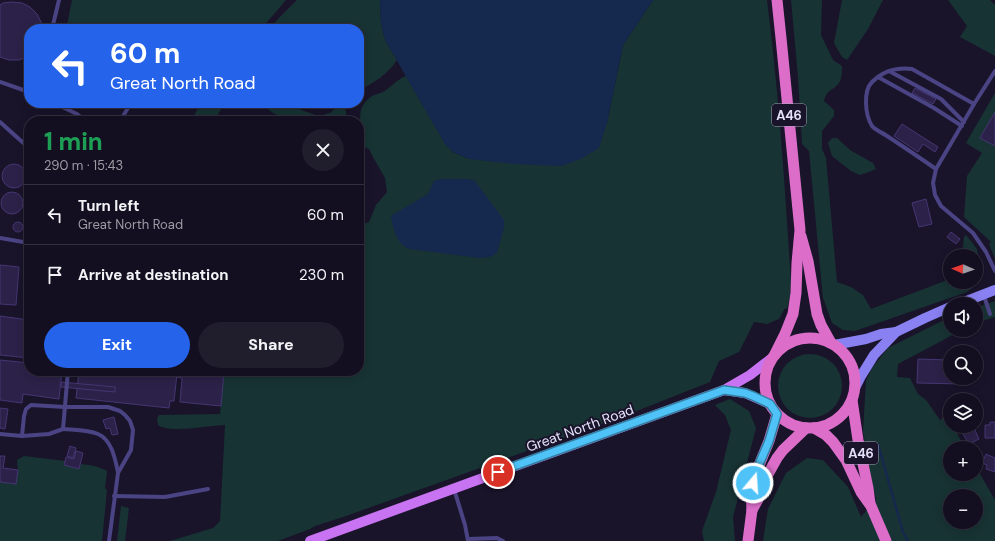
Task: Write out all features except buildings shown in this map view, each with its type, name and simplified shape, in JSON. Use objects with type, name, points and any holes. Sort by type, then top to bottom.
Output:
[{"type":"highway","name":"A46","points":[[777,0],[800,230],[808,261],[817,314],[821,325],[833,344]]},
{"type":"highway","name":"A46","points":[[774,356],[793,314],[796,293],[800,230]]},
{"type":"highway","points":[[818,338],[833,344],[844,353],[852,365],[855,379],[855,388],[852,400],[846,411],[827,425],[810,428],[798,427],[783,420],[770,404],[766,395],[766,371],[774,356],[786,344],[799,339],[818,338]]},
{"type":"highway","name":"A46","points":[[852,400],[871,506]]},
{"type":"highway","points":[[748,541],[752,510],[751,491],[777,414]]},
{"type":"highway","name":"A46","points":[[810,428],[826,435],[846,460],[861,492],[871,506],[886,541]]},
{"type":"highway","points":[[752,510],[761,494],[767,476],[777,458],[783,450],[810,428]]},
{"type":"main road","points":[[978,297],[995,290]]},
{"type":"main road","points":[[833,344],[866,339],[881,334],[896,332],[943,310]]},
{"type":"main road","points":[[855,388],[874,355],[896,332]]},
{"type":"main road","name":"Great North Road","points":[[310,541],[724,390],[750,375],[774,356]]},
{"type":"main road","name":"Great North Road","points":[[724,390],[745,393],[770,404]]},
{"type":"lane","points":[[53,24],[59,0]]},
{"type":"lane","points":[[936,169],[873,126],[867,113],[866,96],[871,83],[882,74],[893,69],[912,69],[974,104]]},
{"type":"lane","points":[[889,71],[941,99],[963,124]]},
{"type":"lane","points":[[995,72],[974,104],[936,169],[933,183],[934,195],[941,206],[972,233],[986,252],[995,271]]},
{"type":"lane","points":[[878,78],[963,124]]},
{"type":"lane","points":[[0,82],[24,90]]},
{"type":"lane","points":[[64,108],[79,116]]},
{"type":"lane","points":[[1,125],[24,144]]},
{"type":"lane","points":[[0,238],[24,242]]},
{"type":"lane","points":[[984,295],[990,314]]},
{"type":"lane","points":[[63,429],[68,376]]},
{"type":"lane","points":[[22,436],[26,409],[31,405],[108,407],[120,411],[130,421],[133,430],[132,440],[130,450],[118,473],[109,541]]},
{"type":"lane","points":[[0,434],[22,436],[49,434],[63,429],[98,434],[107,442],[114,454],[118,473]]},
{"type":"lane","points":[[454,488],[468,540],[497,538],[503,541]]},
{"type":"lane","points":[[114,496],[165,497],[208,489]]},
{"type":"green space","points":[[72,0],[286,0],[265,24],[67,24]]},
{"type":"green space","points":[[297,0],[380,0],[381,23],[385,40],[397,60],[394,65],[380,78],[364,88],[364,24],[274,24]]},
{"type":"green space","points":[[653,0],[767,0],[778,106],[791,283],[787,309],[785,308],[779,319],[767,324],[754,322],[739,352],[719,361],[710,382],[619,418],[315,526],[278,541],[170,541],[213,528],[220,521],[225,425],[181,429],[164,428],[158,425],[157,419],[159,415],[220,414],[224,376],[364,376],[364,224],[369,222],[376,205],[387,192],[385,178],[369,149],[364,147],[364,116],[361,116],[361,110],[362,108],[364,108],[364,103],[372,96],[384,91],[398,80],[406,76],[445,143],[453,152],[469,159],[607,123],[623,45]]},
{"type":"green space","points":[[791,0],[822,0],[821,35],[833,60],[842,66],[842,75],[839,83],[825,97],[824,101],[834,110],[834,116],[822,131],[822,149],[826,158],[837,282],[851,287],[863,295],[871,309],[943,282],[943,289],[971,289],[967,292],[953,297],[943,297],[943,300],[855,331],[843,330],[832,323],[823,298],[809,151],[802,144]]},
{"type":"green space","points":[[842,0],[883,0],[868,29],[847,60],[842,57],[834,43]]},
{"type":"green space","points":[[948,0],[990,0],[995,5],[995,56],[960,37],[967,26]]},
{"type":"green space","points":[[995,93],[995,112],[980,138],[995,146],[995,259],[989,244],[991,242],[964,217],[967,176],[982,153],[966,143]]},
{"type":"green space","points":[[198,108],[222,108],[217,116],[194,116]]},
{"type":"green space","points":[[266,108],[294,108],[316,116],[278,116]]},
{"type":"green space","points":[[336,108],[344,108],[346,115],[324,116],[325,114],[330,113]]},
{"type":"green space","points":[[832,138],[837,138],[850,150],[873,163],[876,169],[860,175],[851,171],[832,156],[828,143]]},
{"type":"green space","points":[[966,235],[977,249],[963,249],[964,237]]},
{"type":"green space","points":[[995,301],[995,317],[983,321],[983,305]]},
{"type":"green space","points":[[943,320],[943,337],[949,337],[898,364],[897,377],[910,378],[918,394],[926,400],[940,420],[943,418],[943,433],[957,433],[961,441],[943,441],[943,481],[983,481],[983,479],[995,500],[995,541],[763,541],[768,509],[786,473],[807,458],[823,460],[848,487],[861,517],[876,499],[869,469],[863,431],[866,381],[872,368],[888,348]]},
{"type":"green space","points":[[810,354],[828,360],[836,368],[842,386],[836,404],[828,412],[810,418],[792,412],[784,404],[778,386],[784,368],[792,360]]},
{"type":"green space","points":[[730,399],[749,411],[756,428],[733,517],[735,541],[704,541],[702,531],[716,492],[731,430],[725,415],[715,405]]},
{"type":"green space","points":[[24,456],[65,461],[64,465],[79,469],[81,464],[91,465],[107,471],[105,488],[107,490],[102,541],[0,541],[0,482],[16,484],[18,470],[17,460]]},
{"type":"green space","points":[[121,506],[129,508],[125,541],[117,541]]},
{"type":"water","points":[[380,0],[653,0],[623,45],[607,123],[599,148],[581,159],[561,166],[515,164],[469,159],[453,152],[445,144],[385,40],[381,23]]},
{"type":"water","points":[[441,179],[469,179],[475,181],[504,220],[504,227],[497,253],[490,257],[479,258],[410,249],[401,244],[395,232],[391,216],[428,194],[434,181]]},
{"type":"waterway","points":[[878,444],[903,532],[908,541]]},
{"type":"route","points":[[498,472],[724,390],[745,393],[753,396],[770,404],[777,414],[769,441],[753,483]]}]
